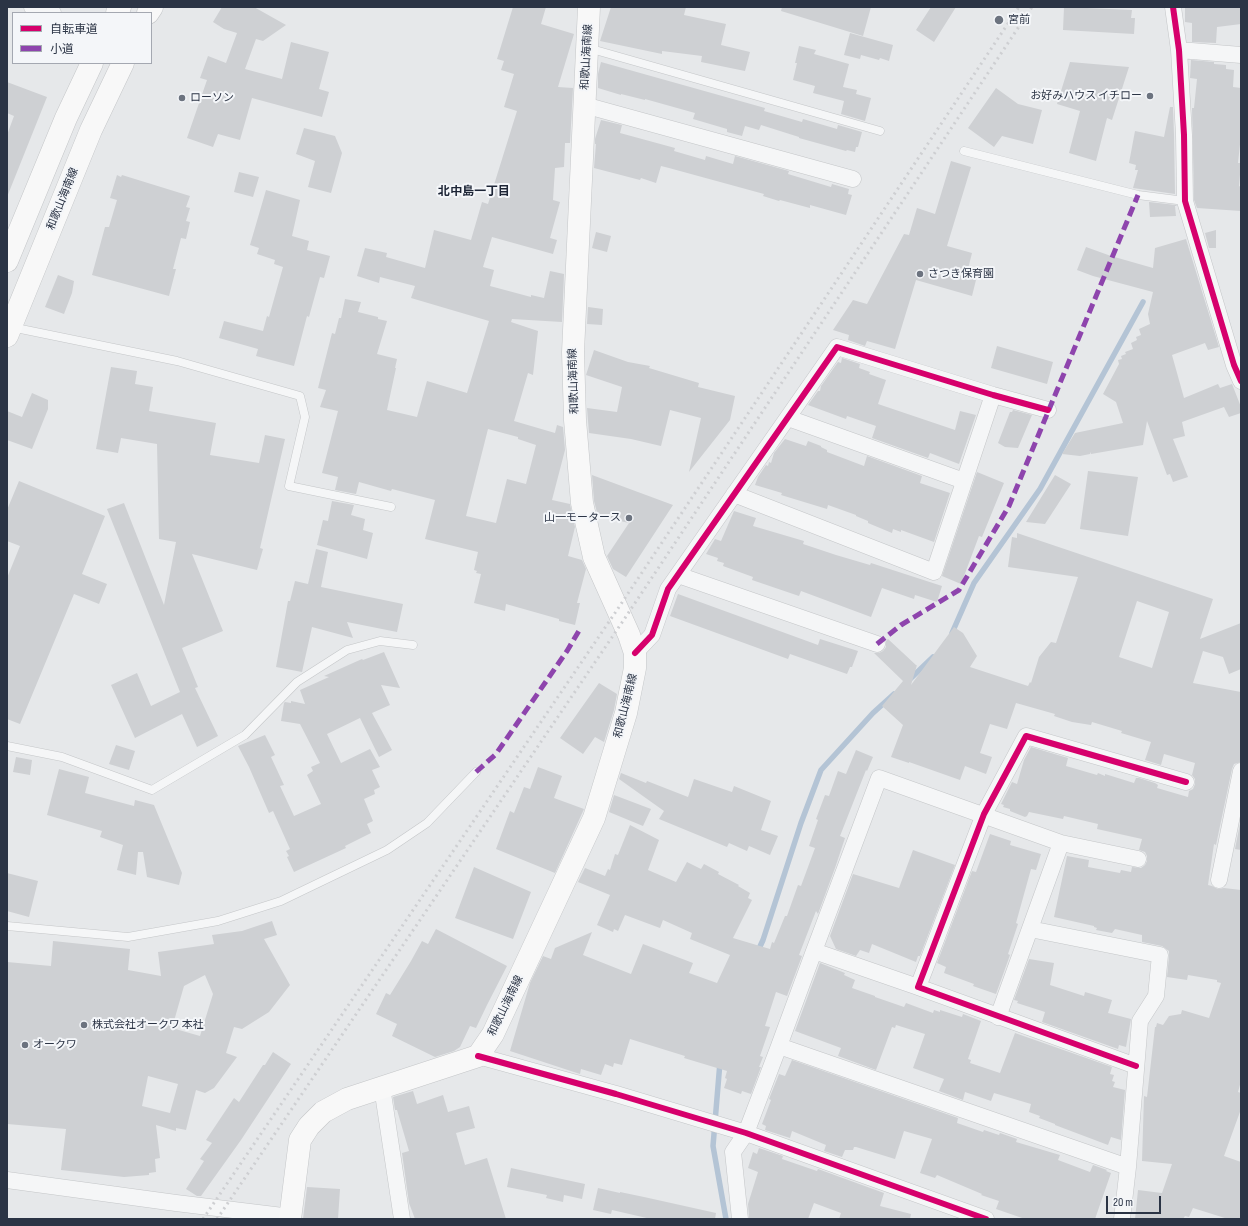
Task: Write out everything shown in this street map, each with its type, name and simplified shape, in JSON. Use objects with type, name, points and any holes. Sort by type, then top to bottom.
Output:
[{"type":"main road","name":"和歌山海南線","points":[[478,1056],[493,1034],[505,1011],[594,818],[626,713],[635,668],[634,653],[629,635],[594,557],[582,495],[575,420],[572,352],[589,7]]},
{"type":"main road","points":[[7,261],[66,118],[92,64]]},
{"type":"main road","name":"和歌山海南線","points":[[9,332],[91,130],[123,64]]},
{"type":"main road","points":[[291,1218],[300,1140],[309,1126],[323,1112],[348,1099],[478,1056]]},
{"type":"street","points":[[32,7],[50,12]]},
{"type":"street","points":[[1173,7],[1179,50],[1184,135],[1185,201],[1234,365],[1241,381]]},
{"type":"street","points":[[1179,50],[1241,55]]},
{"type":"street","points":[[584,105],[854,179]]},
{"type":"street","points":[[634,653],[652,635],[668,589],[837,346],[993,395],[1048,410]]},
{"type":"street","points":[[734,494],[934,572],[993,395]]},
{"type":"street","points":[[788,418],[964,481]]},
{"type":"street","points":[[678,575],[877,644]]},
{"type":"street","points":[[918,988],[984,814],[1026,736],[1186,782]]},
{"type":"street","points":[[1219,880],[1241,771]]},
{"type":"street","points":[[740,1219],[733,1152],[746,1133],[879,778],[984,814],[1061,843],[1138,859]]},
{"type":"street","points":[[998,1016],[1061,843]]},
{"type":"street","points":[[1030,929],[1160,955],[1156,996],[1140,1021],[1128,1167],[1122,1219]]},
{"type":"street","points":[[814,951],[1136,1066]]},
{"type":"street","points":[[779,1046],[1128,1167]]},
{"type":"street","points":[[478,1056],[616,1094],[746,1133],[986,1219]]},
{"type":"street","points":[[382,1088],[402,1219]]},
{"type":"street","points":[[7,1180],[291,1218]]},
{"type":"lane","points":[[587,48],[880,131]]},
{"type":"lane","points":[[964,151],[1138,195],[1185,201]]},
{"type":"lane","points":[[9,332],[177,361],[300,396],[305,417],[289,486],[391,508]]},
{"type":"lane","points":[[7,746],[62,757],[152,790],[244,735],[297,682],[347,650],[380,641],[413,645]]},
{"type":"lane","points":[[7,926],[128,937],[218,921],[281,901],[393,846],[427,823],[476,772]]},
{"type":"building","points":[[222,7],[254,7],[286,25],[263,41],[256,39],[245,69],[282,79],[291,42],[329,52],[319,89],[329,92],[322,117],[252,98],[240,140],[218,134],[213,147],[187,138],[207,80],[200,78],[208,56],[226,63],[237,33],[224,29],[213,22]]},
{"type":"building","points":[[513,7],[546,7],[541,24],[574,34],[558,87],[573,88],[570,143],[565,143],[564,167],[555,168],[553,200],[560,202],[550,238],[557,240],[553,254],[492,237],[483,267],[494,270],[490,286],[531,297],[531,295],[544,298],[550,271],[564,274],[562,322],[512,319],[511,322],[538,331],[533,375],[528,373],[514,421],[555,433],[557,425],[563,427],[565,450],[552,500],[570,504],[575,527],[568,556],[582,560],[586,569],[577,603],[580,603],[575,625],[506,604],[505,611],[474,603],[481,574],[476,573],[477,571],[474,570],[478,552],[425,539],[435,500],[392,489],[391,491],[359,482],[356,494],[335,490],[338,477],[322,473],[338,411],[320,407],[326,390],[318,388],[332,333],[335,334],[339,318],[341,318],[345,299],[361,302],[358,312],[387,321],[377,354],[397,359],[387,410],[417,417],[427,381],[467,393],[489,321],[411,298],[415,286],[380,277],[379,283],[357,276],[365,248],[387,253],[386,257],[425,268],[434,230],[471,240],[482,202],[488,204],[517,111],[504,107],[514,74],[501,70],[504,61],[497,59]],"holes":[[[488,429],[518,437],[518,439],[536,445],[526,484],[507,479],[496,523],[466,516]]]},
{"type":"building","points":[[611,7],[686,7],[684,15],[726,24],[721,45],[750,52],[745,71],[701,62],[702,56],[662,51],[662,54],[600,41]]},
{"type":"building","points":[[782,7],[871,7],[863,36],[781,11]]},
{"type":"building","points":[[931,7],[956,7],[934,42],[916,30]]},
{"type":"building","points":[[1064,7],[1132,10],[1131,18],[1135,18],[1134,34],[1063,30]]},
{"type":"building","points":[[1185,7],[1241,7],[1241,24],[1217,27],[1216,43],[1192,42],[1192,23],[1185,22]]},
{"type":"building","points":[[850,33],[893,45],[889,61],[861,55],[860,59],[844,55]]},
{"type":"building","points":[[799,46],[816,50],[814,54],[849,64],[843,87],[857,90],[856,94],[871,98],[865,121],[841,114],[844,101],[813,93],[815,86],[793,80]]},
{"type":"building","points":[[1191,60],[1214,62],[1214,64],[1226,65],[1226,69],[1234,70],[1233,87],[1241,88],[1241,135],[1238,163],[1241,163],[1239,186],[1241,187],[1241,211],[1197,208],[1194,200],[1192,108],[1194,108],[1197,79],[1190,78]]},
{"type":"building","points":[[601,62],[765,108],[764,111],[802,122],[803,119],[837,129],[838,125],[862,132],[858,147],[856,147],[855,152],[846,151],[799,138],[761,125],[759,130],[745,126],[742,136],[727,132],[727,129],[693,119],[695,113],[598,88],[598,74]]},
{"type":"building","points":[[1070,62],[1129,67],[1112,120],[1107,118],[1096,161],[1069,153],[1080,111],[1057,104]]},
{"type":"building","points":[[7,82],[47,97],[7,197],[7,135],[14,116],[7,113]]},
{"type":"building","points":[[996,88],[1018,104],[1042,110],[1033,144],[1002,136],[994,147],[968,128]]},
{"type":"building","points":[[1170,107],[1173,107],[1175,194],[1133,188],[1138,170],[1135,170],[1136,165],[1129,163],[1135,131],[1164,137]]},
{"type":"building","points":[[601,120],[622,125],[620,133],[675,148],[674,151],[705,160],[706,156],[733,164],[735,156],[789,171],[788,174],[831,187],[832,184],[849,189],[848,194],[852,195],[846,215],[810,205],[810,208],[779,201],[763,196],[764,194],[661,166],[656,183],[641,178],[640,180],[594,168],[595,139]]},
{"type":"building","points":[[304,128],[335,136],[342,153],[331,193],[308,187],[315,161],[296,154]]},
{"type":"building","points":[[951,161],[971,167],[947,246],[972,253],[968,269],[978,272],[972,296],[916,280],[895,349],[867,341],[865,346],[848,340],[849,335],[833,330],[853,300],[867,304],[904,234],[909,235],[917,208],[935,214]]},
{"type":"building","points":[[239,172],[259,177],[253,197],[234,192]]},
{"type":"building","points":[[117,175],[121,177],[122,175],[190,196],[186,207],[190,208],[186,221],[190,222],[186,239],[181,238],[173,269],[176,269],[169,296],[92,275],[105,227],[109,227],[117,200],[110,198]]},
{"type":"building","points":[[266,190],[300,200],[292,236],[309,241],[307,250],[330,256],[324,278],[320,277],[309,317],[307,316],[294,366],[256,356],[258,349],[219,338],[224,321],[263,331],[267,316],[269,317],[283,267],[274,264],[275,260],[257,254],[259,248],[250,245]]},
{"type":"building","points":[[1149,202],[1176,205],[1176,216],[1150,217]]},
{"type":"building","points":[[1216,230],[1216,248],[1209,248],[1205,233]]},
{"type":"building","points":[[596,232],[611,236],[607,252],[592,248]]},
{"type":"building","points":[[1186,239],[1219,347],[1208,350],[1205,343],[1172,355],[1184,398],[1218,384],[1220,388],[1232,384],[1241,407],[1241,413],[1229,417],[1224,407],[1182,422],[1185,436],[1173,439],[1188,477],[1173,482],[1170,474],[1167,475],[1147,421],[1143,445],[1091,454],[1091,452],[1090,454],[1080,456],[1062,454],[1075,433],[1123,423],[1116,402],[1103,394],[1119,364],[1118,360],[1122,359],[1121,356],[1126,354],[1125,352],[1133,349],[1131,343],[1137,340],[1136,337],[1141,335],[1139,329],[1150,324],[1148,314],[1153,292],[1093,276],[1077,270],[1086,247],[1153,268],[1155,248]]},
{"type":"building","points":[[58,275],[74,281],[72,293],[64,314],[45,307]]},
{"type":"building","points":[[588,307],[603,309],[602,325],[587,324]]},
{"type":"building","points":[[997,346],[1053,362],[1047,384],[991,368]]},
{"type":"building","points":[[594,350],[628,362],[650,366],[649,368],[699,383],[698,387],[735,396],[730,420],[689,472],[701,418],[670,410],[661,446],[631,439],[589,433],[587,408],[617,412],[622,387],[586,375]]},
{"type":"building","points":[[842,358],[860,364],[859,368],[870,372],[869,374],[886,380],[878,404],[955,430],[960,411],[976,415],[959,464],[930,453],[928,458],[872,438],[876,426],[847,416],[846,419],[808,405],[818,391],[820,391],[821,386],[838,362],[841,363]]},
{"type":"building","points":[[111,367],[137,371],[135,384],[153,387],[149,411],[216,423],[210,455],[259,463],[265,435],[285,439],[260,548],[263,549],[257,570],[192,554],[223,631],[182,648],[198,687],[195,688],[218,736],[197,747],[182,714],[135,738],[111,685],[137,673],[151,706],[180,692],[107,509],[124,503],[164,605],[176,542],[159,539],[157,444],[121,438],[118,453],[96,449]]},
{"type":"building","points":[[32,393],[48,400],[48,409],[32,449],[7,440],[7,411],[22,417]]},
{"type":"building","points":[[1013,410],[1032,415],[1018,448],[1005,447],[998,443],[1010,412]]},
{"type":"building","points":[[785,439],[806,446],[808,441],[821,446],[827,450],[827,452],[864,466],[867,456],[922,476],[920,483],[950,493],[934,542],[901,530],[901,532],[893,529],[892,533],[868,523],[868,521],[856,515],[828,505],[827,509],[781,495],[782,493],[755,485],[758,477],[766,465],[768,466],[769,462],[771,463],[774,453]]},
{"type":"building","points":[[1088,471],[1138,477],[1128,536],[1080,529]]},
{"type":"building","points":[[977,472],[1004,483],[982,537],[979,536],[961,584],[942,576]]},
{"type":"building","name":"山一モータース","points":[[592,475],[673,505],[626,577],[613,569],[607,556],[629,523],[598,516],[594,501]]},
{"type":"building","points":[[1055,475],[1071,484],[1045,524],[1026,522]]},
{"type":"building","points":[[19,481],[105,516],[82,574],[107,584],[99,604],[74,594],[20,724],[7,719],[7,578],[20,546],[7,541],[7,510]]},
{"type":"building","points":[[332,501],[354,505],[351,515],[365,519],[363,530],[373,533],[367,559],[317,545],[323,520],[328,521]]},
{"type":"building","points":[[734,511],[756,518],[753,526],[804,541],[803,544],[836,555],[870,565],[871,563],[942,586],[937,602],[915,595],[914,599],[882,588],[871,617],[801,591],[799,596],[752,580],[753,577],[723,566],[724,563],[717,561],[718,558],[706,554],[715,539],[721,541]]},
{"type":"building","points":[[1017,533],[1213,599],[1200,639],[1241,623],[1241,669],[1229,674],[1223,657],[1203,651],[1193,683],[1241,692],[1241,762],[1234,764],[1232,769],[1216,845],[1214,844],[1208,885],[1218,889],[1224,888],[1241,890],[1241,1081],[1238,1092],[1241,1093],[1241,1109],[1224,1156],[1241,1162],[1241,1219],[1228,1219],[1193,1208],[1189,1217],[1185,1216],[1183,1219],[1135,1219],[1138,1190],[1162,1193],[1172,1164],[1142,1161],[1144,1096],[1147,1097],[1155,1027],[1157,1023],[1163,1025],[1169,1016],[1181,1014],[1182,1010],[1209,1018],[1221,983],[1217,982],[1217,980],[1188,975],[1187,980],[1167,977],[1169,951],[1162,946],[1142,942],[1142,935],[1115,929],[1112,933],[1096,930],[1097,928],[1094,926],[1054,917],[1067,856],[1089,860],[1088,867],[1120,873],[1121,870],[1131,872],[1132,867],[1141,868],[1147,861],[1145,852],[1139,850],[1142,839],[1097,829],[1098,824],[1064,816],[1063,819],[1029,812],[1025,817],[1010,811],[1010,809],[1003,807],[1004,805],[1001,804],[1012,782],[1017,784],[1024,760],[1031,747],[1068,758],[1066,766],[1097,775],[1098,773],[1105,776],[1105,774],[1134,783],[1136,778],[1139,778],[1155,783],[1158,785],[1157,788],[1188,797],[1189,791],[1193,789],[1195,784],[1195,779],[1192,775],[1195,763],[1164,754],[1161,765],[1145,760],[1151,742],[1092,722],[1091,725],[1072,722],[1054,716],[1055,714],[1016,703],[1007,729],[990,724],[980,753],[992,757],[986,774],[965,766],[960,780],[891,757],[903,725],[882,706],[903,681],[874,653],[883,651],[886,647],[886,641],[888,639],[917,666],[911,685],[954,627],[963,633],[977,656],[970,667],[1028,686],[1030,682],[1031,683],[1039,657],[1051,642],[1056,643],[1078,577],[1008,567],[1012,537],[1017,538]],"holes":[[[1137,601],[1169,612],[1152,668],[1119,657]]]},
{"type":"building","points":[[316,549],[328,552],[321,587],[403,604],[397,632],[347,622],[353,638],[312,627],[302,672],[276,667],[288,601],[290,601],[295,581],[308,584]]},
{"type":"building","points":[[678,594],[818,645],[820,639],[858,651],[852,667],[850,667],[847,674],[790,654],[788,659],[670,616]]},
{"type":"building","points":[[384,652],[400,688],[381,685],[390,705],[372,713],[392,750],[379,757],[360,718],[327,734],[341,763],[370,749],[380,767],[372,770],[380,787],[374,790],[375,794],[364,799],[373,821],[367,824],[371,833],[345,846],[346,848],[294,872],[287,857],[289,856],[286,851],[290,849],[273,811],[269,813],[238,746],[265,735],[275,755],[271,757],[284,785],[280,786],[294,816],[321,804],[307,775],[313,771],[311,767],[320,763],[300,724],[281,721],[284,703],[291,703],[291,701],[305,704],[300,690],[329,677],[324,676],[362,659],[363,660]]},
{"type":"building","points":[[599,683],[617,694],[614,710],[604,742],[595,737],[583,754],[560,738]]},
{"type":"building","points":[[116,745],[135,751],[129,770],[109,764]]},
{"type":"building","points":[[856,750],[873,757],[867,771],[866,770],[840,836],[845,838],[818,914],[816,911],[799,955],[802,956],[787,996],[776,992],[765,1026],[770,1027],[760,1056],[763,1057],[759,1067],[761,1067],[751,1094],[742,1091],[741,1094],[724,1088],[727,1079],[725,1078],[727,1071],[630,1039],[622,1065],[614,1063],[613,1067],[605,1064],[601,1075],[581,1069],[580,1074],[510,1051],[530,983],[543,956],[551,959],[555,948],[592,932],[583,955],[631,974],[643,944],[693,963],[689,973],[717,983],[730,955],[690,939],[692,933],[663,920],[660,928],[625,915],[618,931],[614,929],[613,932],[597,925],[610,895],[578,882],[585,868],[605,876],[608,869],[610,870],[615,854],[618,855],[630,825],[659,840],[648,870],[676,882],[687,862],[701,869],[704,864],[719,872],[718,874],[739,885],[738,886],[750,893],[748,898],[752,900],[733,938],[770,949],[785,916],[787,916],[798,885],[801,886],[815,848],[809,846],[818,820],[816,819],[825,795],[829,796],[838,771],[846,774]]},
{"type":"building","points":[[16,757],[32,760],[30,775],[13,772]]},
{"type":"building","points":[[538,767],[562,776],[554,798],[584,809],[555,873],[496,849],[510,811],[514,813],[524,787],[530,789]]},
{"type":"building","points":[[59,769],[89,777],[85,793],[134,806],[135,800],[154,805],[182,873],[179,885],[147,877],[143,852],[138,852],[136,875],[117,870],[123,845],[100,837],[102,831],[47,815]]},
{"type":"building","points":[[621,773],[646,783],[647,781],[688,797],[694,779],[732,792],[734,786],[771,801],[761,830],[778,836],[770,855],[749,846],[747,851],[729,843],[727,847],[659,819],[664,811],[619,779]]},
{"type":"building","points":[[614,795],[651,809],[643,826],[609,812]]},
{"type":"building","points":[[1241,819],[1241,850],[1235,849]]},
{"type":"building","points":[[990,834],[1011,841],[1010,845],[1041,854],[1036,870],[1031,869],[1016,923],[1018,924],[1008,954],[1010,955],[996,994],[944,973],[946,967],[937,963],[972,871],[976,872]]},
{"type":"building","points":[[913,850],[955,865],[920,956],[918,956],[916,962],[872,944],[869,953],[860,950],[856,956],[836,949],[830,936],[853,874],[899,888]]},
{"type":"building","points":[[474,867],[531,892],[513,939],[455,918]]},
{"type":"building","points":[[7,873],[38,881],[29,917],[7,911]]},
{"type":"building","points":[[272,921],[277,935],[264,939],[290,985],[269,1012],[242,1029],[234,1027],[226,1053],[237,1057],[214,1088],[205,1093],[196,1090],[186,1130],[176,1128],[176,1131],[156,1125],[160,1158],[155,1159],[156,1172],[149,1173],[149,1175],[124,1177],[61,1170],[66,1129],[7,1124],[7,962],[51,966],[53,941],[130,949],[128,970],[161,976],[158,952],[214,944],[212,935],[242,931]],"holes":[[[205,975],[213,994],[200,1036],[172,1028],[184,986]],[[148,1076],[178,1084],[170,1113],[142,1106]]]},
{"type":"building","points":[[436,929],[507,966],[476,1028],[470,1026],[460,1047],[454,1051],[435,1057],[392,1036],[397,1024],[376,1014],[386,993],[390,995],[422,941],[428,944]]},
{"type":"building","points":[[1029,959],[1054,963],[1050,985],[1084,996],[1085,992],[1112,1000],[1108,1013],[1131,1019],[1126,1047],[1119,1045],[1118,1049],[1042,1022],[1045,1012],[1017,1003],[1018,1001],[1014,1000]]},
{"type":"building","points":[[820,963],[845,973],[844,975],[855,980],[852,988],[875,997],[904,1007],[906,1003],[933,1013],[934,1010],[940,1012],[940,1010],[962,1017],[963,1014],[981,1021],[968,1059],[971,1060],[970,1063],[1000,1073],[1015,1033],[1112,1067],[1110,1074],[1114,1075],[1112,1081],[1115,1082],[1113,1087],[1125,1090],[1121,1140],[1111,1137],[1108,1145],[1039,1118],[1040,1116],[1029,1112],[1031,1104],[994,1093],[991,1101],[965,1092],[963,1100],[939,1091],[944,1079],[913,1068],[925,1034],[896,1025],[895,1028],[892,1027],[876,1070],[838,1056],[841,1048],[795,1031]]},
{"type":"building","points":[[273,1052],[291,1064],[241,1140],[201,1196],[197,1196],[186,1189],[204,1161],[200,1159],[212,1143],[206,1140],[234,1098],[239,1102]]},
{"type":"building","points":[[792,1060],[958,1118],[957,1123],[983,1132],[984,1130],[999,1135],[1000,1133],[1017,1139],[1016,1142],[1060,1155],[1058,1160],[1090,1172],[1093,1165],[1107,1170],[1106,1171],[1111,1173],[1095,1219],[1025,1219],[996,1209],[999,1201],[981,1195],[982,1194],[937,1175],[935,1178],[920,1173],[932,1139],[904,1131],[895,1159],[856,1147],[854,1147],[853,1150],[845,1150],[842,1157],[824,1151],[826,1145],[792,1131],[790,1138],[765,1130],[766,1126],[762,1124],[771,1100],[769,1099],[779,1074],[785,1076]]},
{"type":"building","points":[[413,1091],[417,1104],[443,1095],[448,1112],[469,1106],[475,1128],[456,1133],[465,1165],[487,1158],[506,1219],[415,1219],[409,1203],[402,1153],[409,1151],[397,1110],[395,1110],[393,1097]]},
{"type":"building","points":[[759,1148],[783,1156],[782,1159],[817,1171],[818,1169],[884,1193],[880,1206],[911,1214],[910,1219],[839,1219],[841,1213],[814,1203],[808,1219],[749,1218],[748,1204],[758,1172],[748,1168],[753,1152],[757,1154]]},
{"type":"building","points":[[511,1168],[585,1184],[582,1199],[564,1195],[563,1202],[546,1198],[547,1195],[507,1187]]},
{"type":"building","points":[[307,1187],[340,1189],[338,1219],[303,1219]]},
{"type":"building","points":[[598,1188],[716,1213],[715,1219],[651,1219],[612,1210],[611,1214],[593,1210]]},
{"type":"waterway","points":[[952,633],[974,583],[1040,489],[1143,302]]},
{"type":"waterway","points":[[909,680],[933,657]]},
{"type":"waterway","points":[[757,953],[763,940],[801,823],[821,770],[873,713],[894,694]]},
{"type":"waterway","points":[[720,1062],[713,1146],[726,1219]]},
{"type":"railway","points":[[203,1219],[617,610],[1019,7]]},
{"type":"railway","points":[[217,1219],[623,621],[1032,7]]},
{"type":"marked path","points":[[877,644],[901,625],[959,590],[1009,506],[1138,195]]},
{"type":"marked path","points":[[476,772],[496,754],[567,651],[580,629]]},
{"type":"cycle path","points":[[1173,7],[1179,50],[1184,135],[1185,201],[1234,365],[1241,381]]},
{"type":"cycle path","points":[[635,653],[652,635],[668,589],[837,347],[993,395],[1048,410]]},
{"type":"cycle path","points":[[1136,1066],[918,987],[984,814],[1026,736],[1186,782]]},
{"type":"cycle path","points":[[478,1056],[616,1094],[746,1133],[986,1219]]},
{"type":"place","name":"宮前","points":[[999,20]]},
{"type":"place","name":"お好みハウス イチロー","points":[[1150,96]]},
{"type":"place","name":"ローソン","points":[[182,98]]},
{"type":"place","name":"さつき保育園","points":[[920,274]]},
{"type":"place","name":"山一モータース","points":[[629,518]]},
{"type":"place","name":"株式会社オークワ 本社","points":[[84,1025]]},
{"type":"place","name":"オークワ","points":[[25,1045]]},
{"type":"district","name":"北中島一丁目","points":[[474,192]]}]
